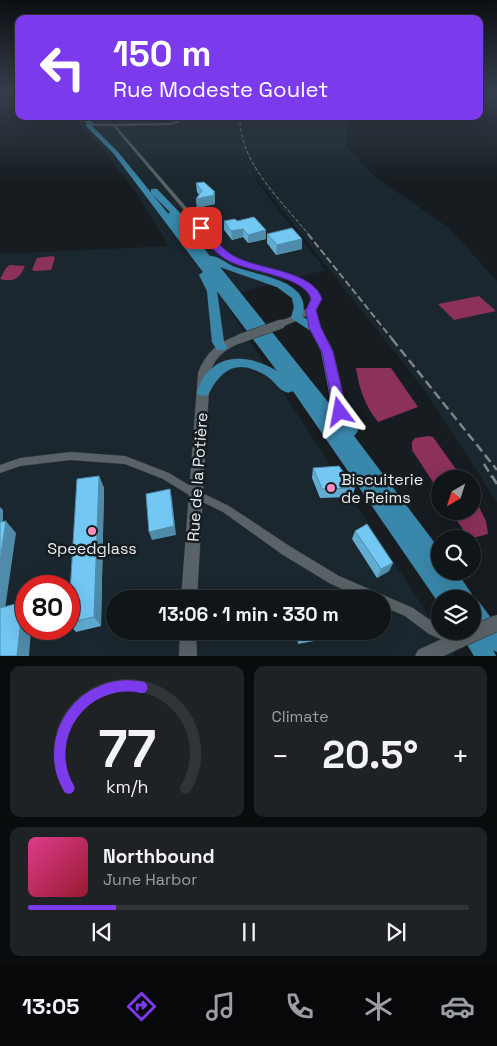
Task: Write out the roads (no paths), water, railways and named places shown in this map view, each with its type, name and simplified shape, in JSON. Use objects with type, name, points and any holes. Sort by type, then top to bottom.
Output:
[{"type":"highway","points":[[90,125],[120,150],[302,376],[431,551]]},
{"type":"highway","points":[[90,125],[106,142],[307,400],[440,590]]},
{"type":"highway","points":[[154,191],[167,203],[220,264],[292,292],[299,302],[296,318],[315,328]]},
{"type":"highway","points":[[178,234],[212,291],[218,342],[221,347]]},
{"type":"highway","points":[[311,310],[315,328],[328,352],[340,412],[346,424],[392,488],[415,529]]},
{"type":"highway","points":[[203,391],[214,373],[222,367],[236,363],[248,364],[269,370],[280,377],[363,480]]},
{"type":"highway","points":[[481,620],[497,642]]},
{"type":"highway","points":[[468,640],[486,656]]},
{"type":"main road","points":[[221,347],[296,318]]},
{"type":"main road","name":"Rue de la Potière","points":[[190,590],[204,373],[211,356],[221,347]]},
{"type":"main road","points":[[481,630],[497,624]]},
{"type":"main road","points":[[188,640],[188,656]]},
{"type":"main road","points":[[424,656],[456,640]]},
{"type":"street","points":[[90,125],[175,123]]},
{"type":"street","points":[[113,124],[224,254],[242,264],[299,280],[315,292],[317,299],[311,310],[296,318]]},
{"type":"street","points":[[0,469],[20,462],[71,456],[124,460],[166,476],[197,495],[226,509],[287,551],[335,580],[358,590]]},
{"type":"street","points":[[391,604],[409,612],[431,628]]},
{"type":"railway","points":[[240,123],[241,133],[246,149],[254,165],[275,195],[309,235]]},
{"type":"railway","points":[[308,234],[393,340]]},
{"type":"railway","points":[[392,339],[497,470]]},
{"type":"railway","points":[[484,464],[492,477]]},
{"type":"railway","points":[[492,476],[497,484]]},
{"type":"place","name":"Biscuiterie de Reims","points":[[331,488]]},
{"type":"place","name":"Speedglass","points":[[92,531]]}]
